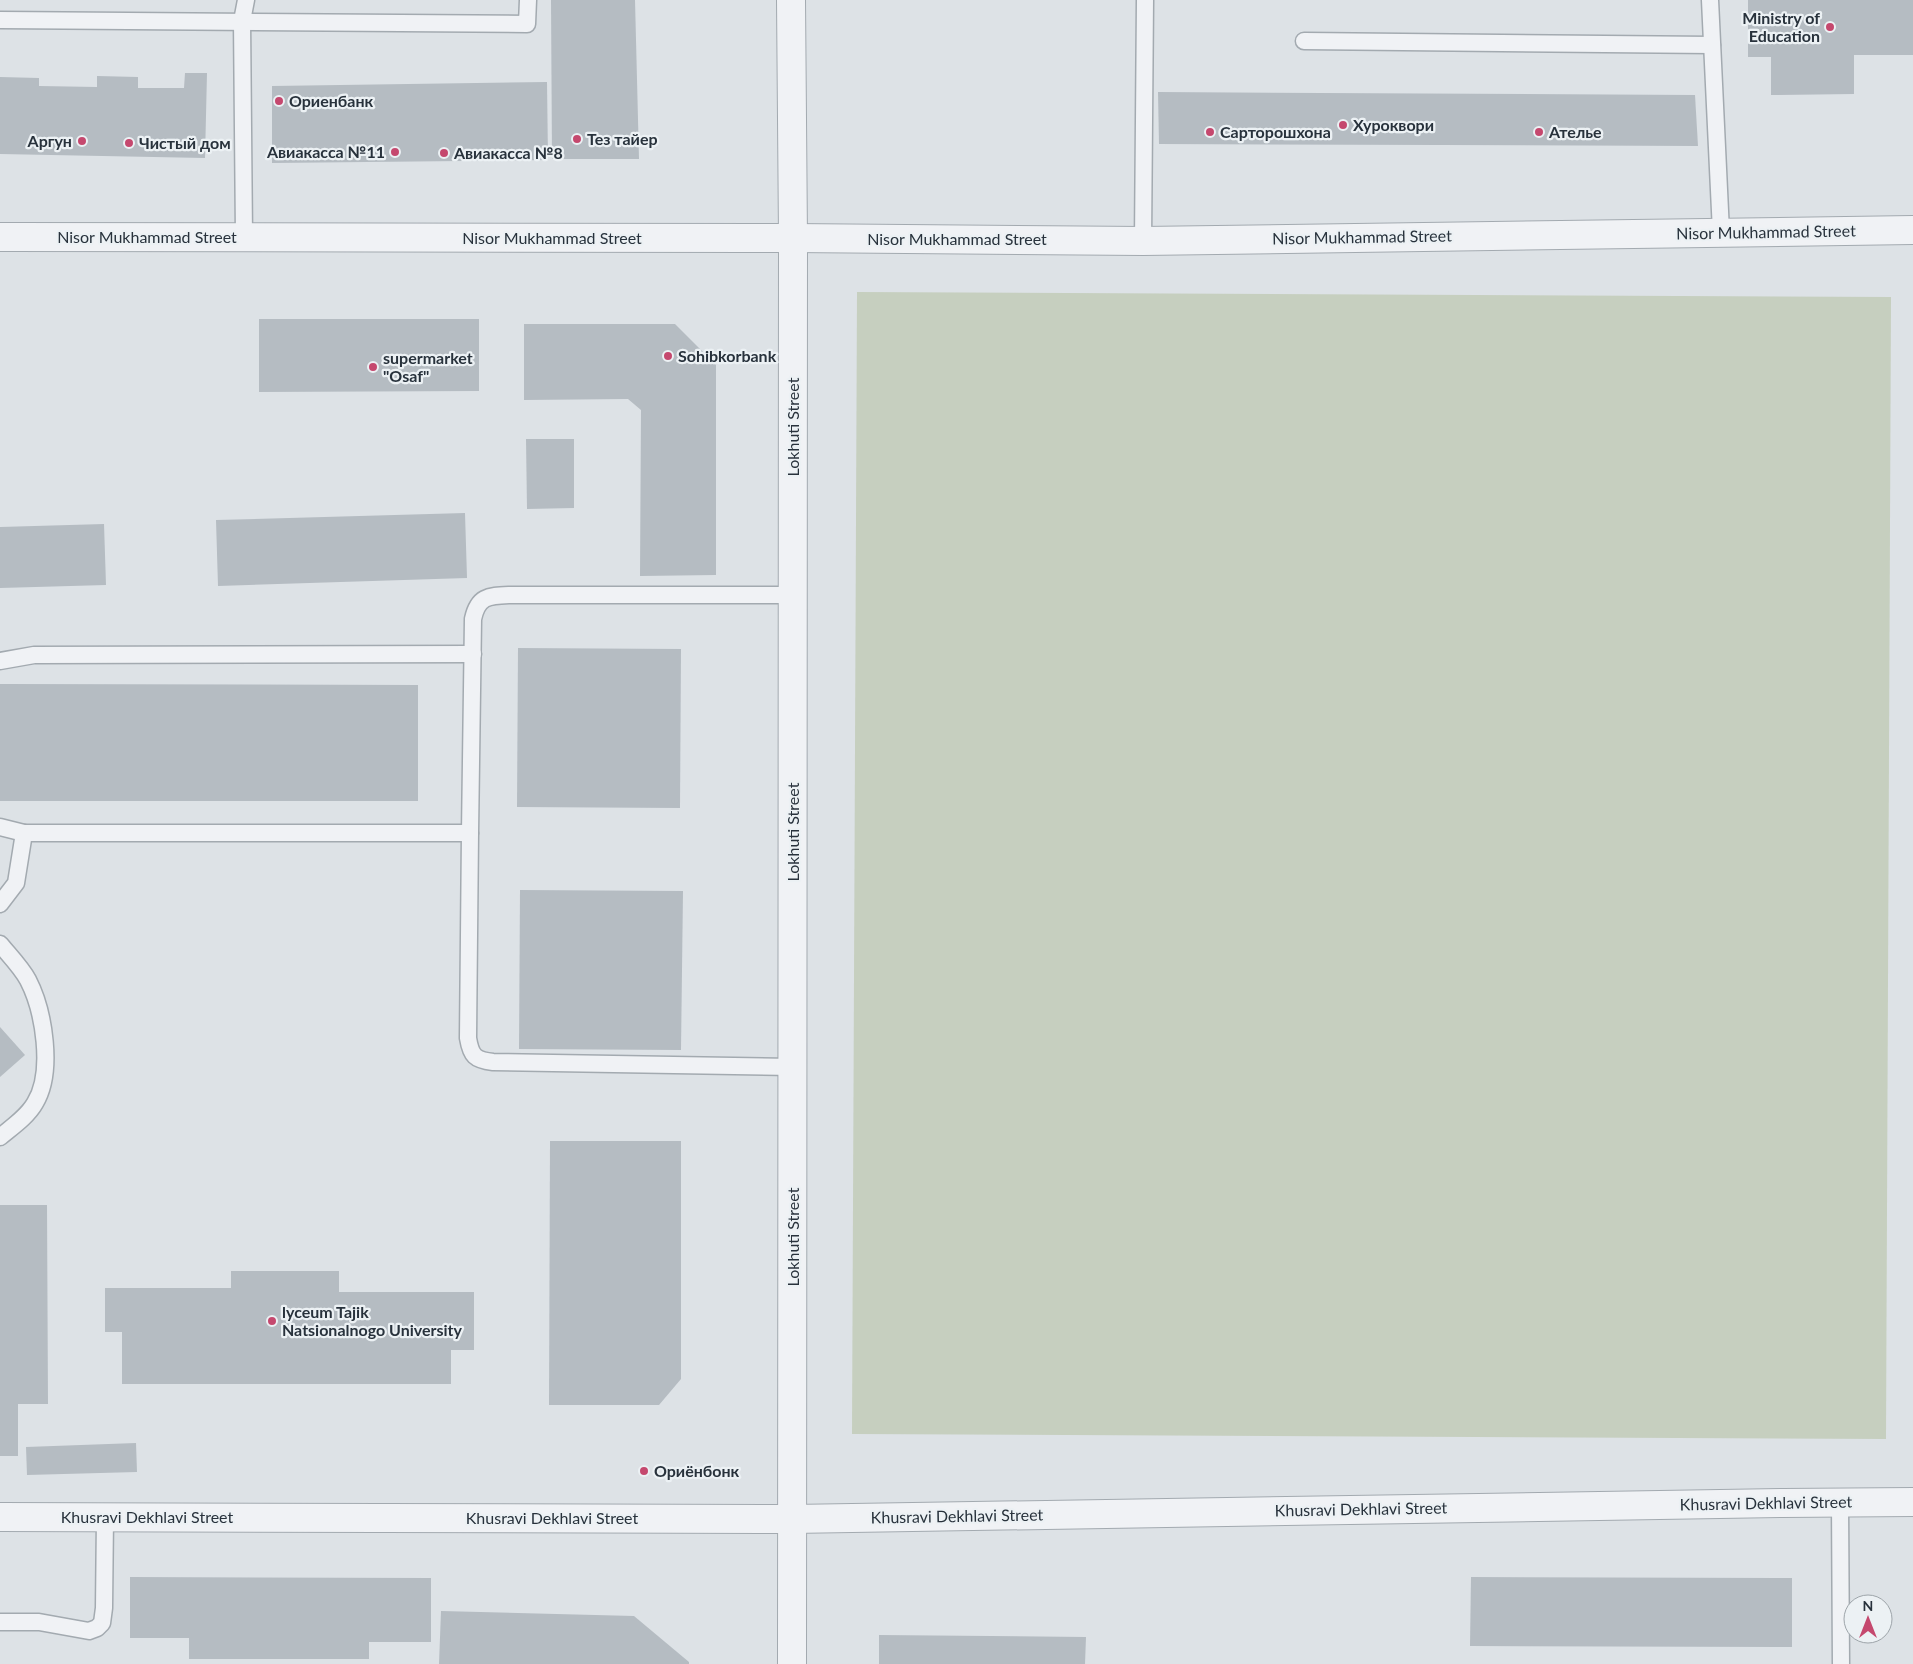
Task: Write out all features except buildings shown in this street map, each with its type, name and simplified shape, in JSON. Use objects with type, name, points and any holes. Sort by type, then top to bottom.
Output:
[{"type":"street","name":"Lokhuti Street","points":[[791,0],[793,238],[792,1664]]},
{"type":"street","name":"Nisor Mukhammad Street","points":[[0,237],[793,238],[1143,241],[1913,230]]},
{"type":"street","name":"Khusravi Dekhlavi Street","points":[[0,1517],[792,1519],[1913,1502]]},
{"type":"lane","points":[[244,237],[242,21],[246,0]]},
{"type":"lane","points":[[0,20],[527,24],[528,0]]},
{"type":"lane","points":[[1143,241],[1146,0]]},
{"type":"lane","points":[[1710,0],[1721,232]]},
{"type":"lane","points":[[1304,41],[1712,45]]},
{"type":"lane","points":[[793,595],[493,596],[480,601],[475,609],[473,619],[468,1038],[470,1048],[480,1060],[793,1067]]},
{"type":"lane","points":[[0,660],[34,655],[473,654]]},
{"type":"lane","points":[[0,827],[24,833],[470,833]]},
{"type":"lane","points":[[0,904],[16,883],[24,833]]},
{"type":"lane","points":[[0,944],[27,978],[35,995],[41,1015],[44,1063],[41,1092],[35,1104],[0,1137]]},
{"type":"lane","points":[[1840,1503],[1841,1664]]},
{"type":"lane","points":[[0,1622],[39,1622],[83,1631],[97,1628],[102,1623],[104,1608],[105,1517]]},
{"type":"green space","points":[[857,292],[1891,297],[1886,1439],[852,1434]]},
{"type":"place","name":"Ministry of Education","points":[[1830,27]]},
{"type":"place","name":"Ориенбанк","points":[[279,101]]},
{"type":"place","name":"Хуроквори","points":[[1343,125]]},
{"type":"place","name":"Сарторошхона","points":[[1210,132]]},
{"type":"place","name":"Ателье","points":[[1539,132]]},
{"type":"place","name":"Тез тайер","points":[[577,139]]},
{"type":"place","name":"Аргун","points":[[82,141]]},
{"type":"place","name":"Чистый дом","points":[[129,143]]},
{"type":"place","name":"Авиакасса №11","points":[[395,152]]},
{"type":"place","name":"Авиакасса №8","points":[[444,153]]},
{"type":"place","name":"Sohibkorbank","points":[[668,356]]},
{"type":"place","name":"supermarket \"Osaf\"","points":[[373,367]]},
{"type":"place","name":"lyceum Tajik Natsionalnogo University","points":[[272,1321]]},
{"type":"place","name":"Ориёнбонк","points":[[644,1471]]}]
